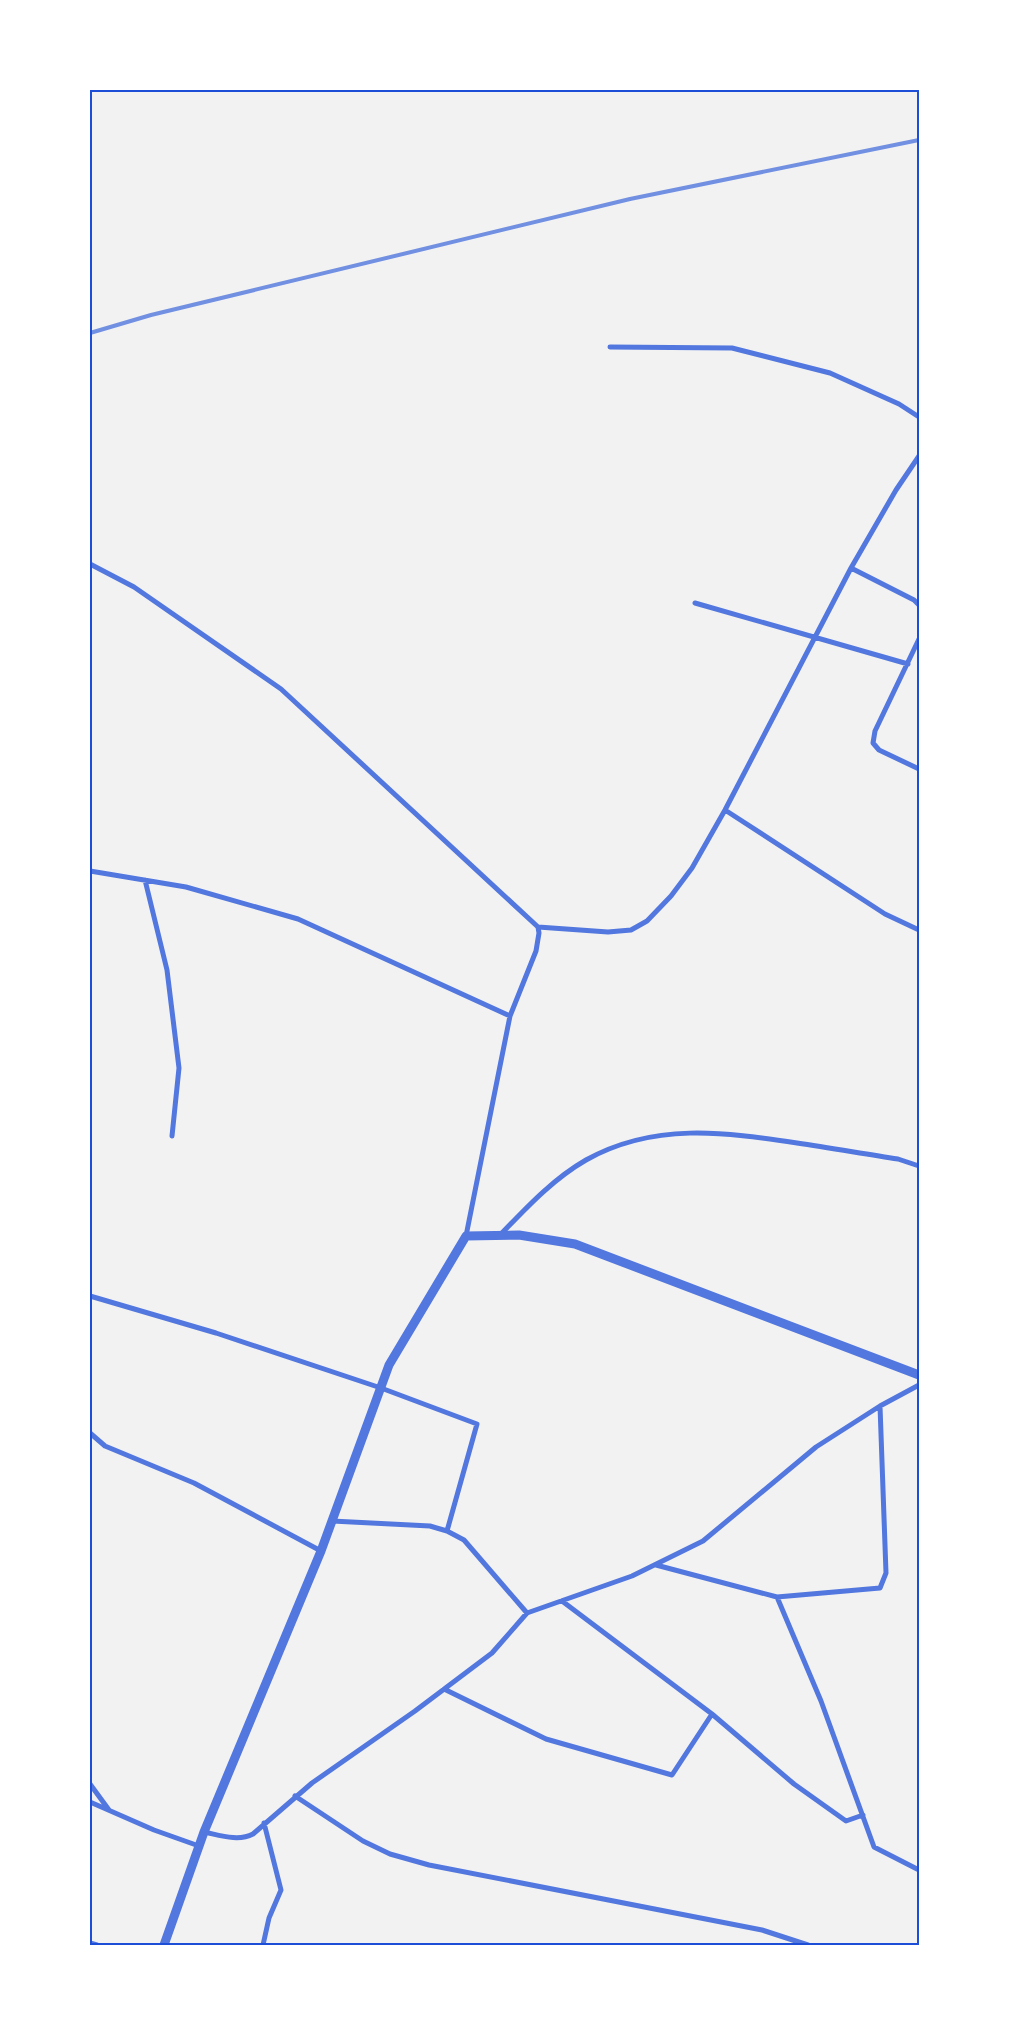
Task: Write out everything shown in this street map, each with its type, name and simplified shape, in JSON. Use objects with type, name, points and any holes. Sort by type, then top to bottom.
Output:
[{"type":"street","points":[[610,347],[732,348],[830,373],[899,404],[919,417]]},
{"type":"street","points":[[538,927],[614,932],[631,930],[640,926],[671,896],[692,868],[725,810],[851,568],[896,490],[919,456]]},
{"type":"street","points":[[90,564],[134,587],[281,689],[538,927],[540,933],[536,951],[510,1016],[466,1236],[389,1365],[321,1550],[204,1832],[164,1945]]},
{"type":"street","points":[[851,568],[914,600],[919,605]]},
{"type":"street","points":[[695,603],[908,664]]},
{"type":"street","points":[[919,640],[876,731],[873,743],[879,750],[919,769]]},
{"type":"street","points":[[725,810],[884,914],[919,930]]},
{"type":"street","points":[[90,871],[186,887],[298,919],[510,1016]]},
{"type":"street","points":[[145,880],[167,970],[179,1068],[172,1136]]},
{"type":"street","points":[[500,1235],[533,1201],[564,1174],[612,1147],[644,1138],[689,1132],[744,1135],[898,1159],[919,1166]]},
{"type":"street","points":[[466,1236],[519,1235],[576,1244],[919,1374]]},
{"type":"street","points":[[90,1296],[216,1333],[381,1388],[477,1424],[447,1531]]},
{"type":"street","points":[[204,1832],[226,1837],[248,1836],[295,1796],[492,1653],[527,1613],[632,1576],[703,1540],[816,1447],[880,1406],[919,1385]]},
{"type":"street","points":[[655,1565],[778,1597],[880,1588],[886,1573],[886,1522],[880,1406]]},
{"type":"street","points":[[90,1433],[105,1446],[194,1483],[321,1550]]},
{"type":"street","points":[[332,1521],[430,1526],[447,1531],[464,1540],[527,1613]]},
{"type":"street","points":[[778,1597],[822,1701],[874,1847],[919,1870]]},
{"type":"street","points":[[562,1601],[712,1714],[794,1784],[846,1820],[863,1815]]},
{"type":"street","points":[[444,1689],[546,1739],[672,1776],[712,1714]]},
{"type":"street","points":[[90,1784],[110,1811]]},
{"type":"street","points":[[295,1796],[363,1841],[390,1854],[429,1864],[762,1930],[808,1945]]},
{"type":"street","points":[[90,1802],[154,1830],[199,1846]]},
{"type":"street","points":[[263,1945],[269,1918],[281,1890],[264,1823]]},
{"type":"street","points":[[90,1943],[96,1945]]},
{"type":"railway","points":[[90,333],[151,315],[630,199],[919,140]]}]
